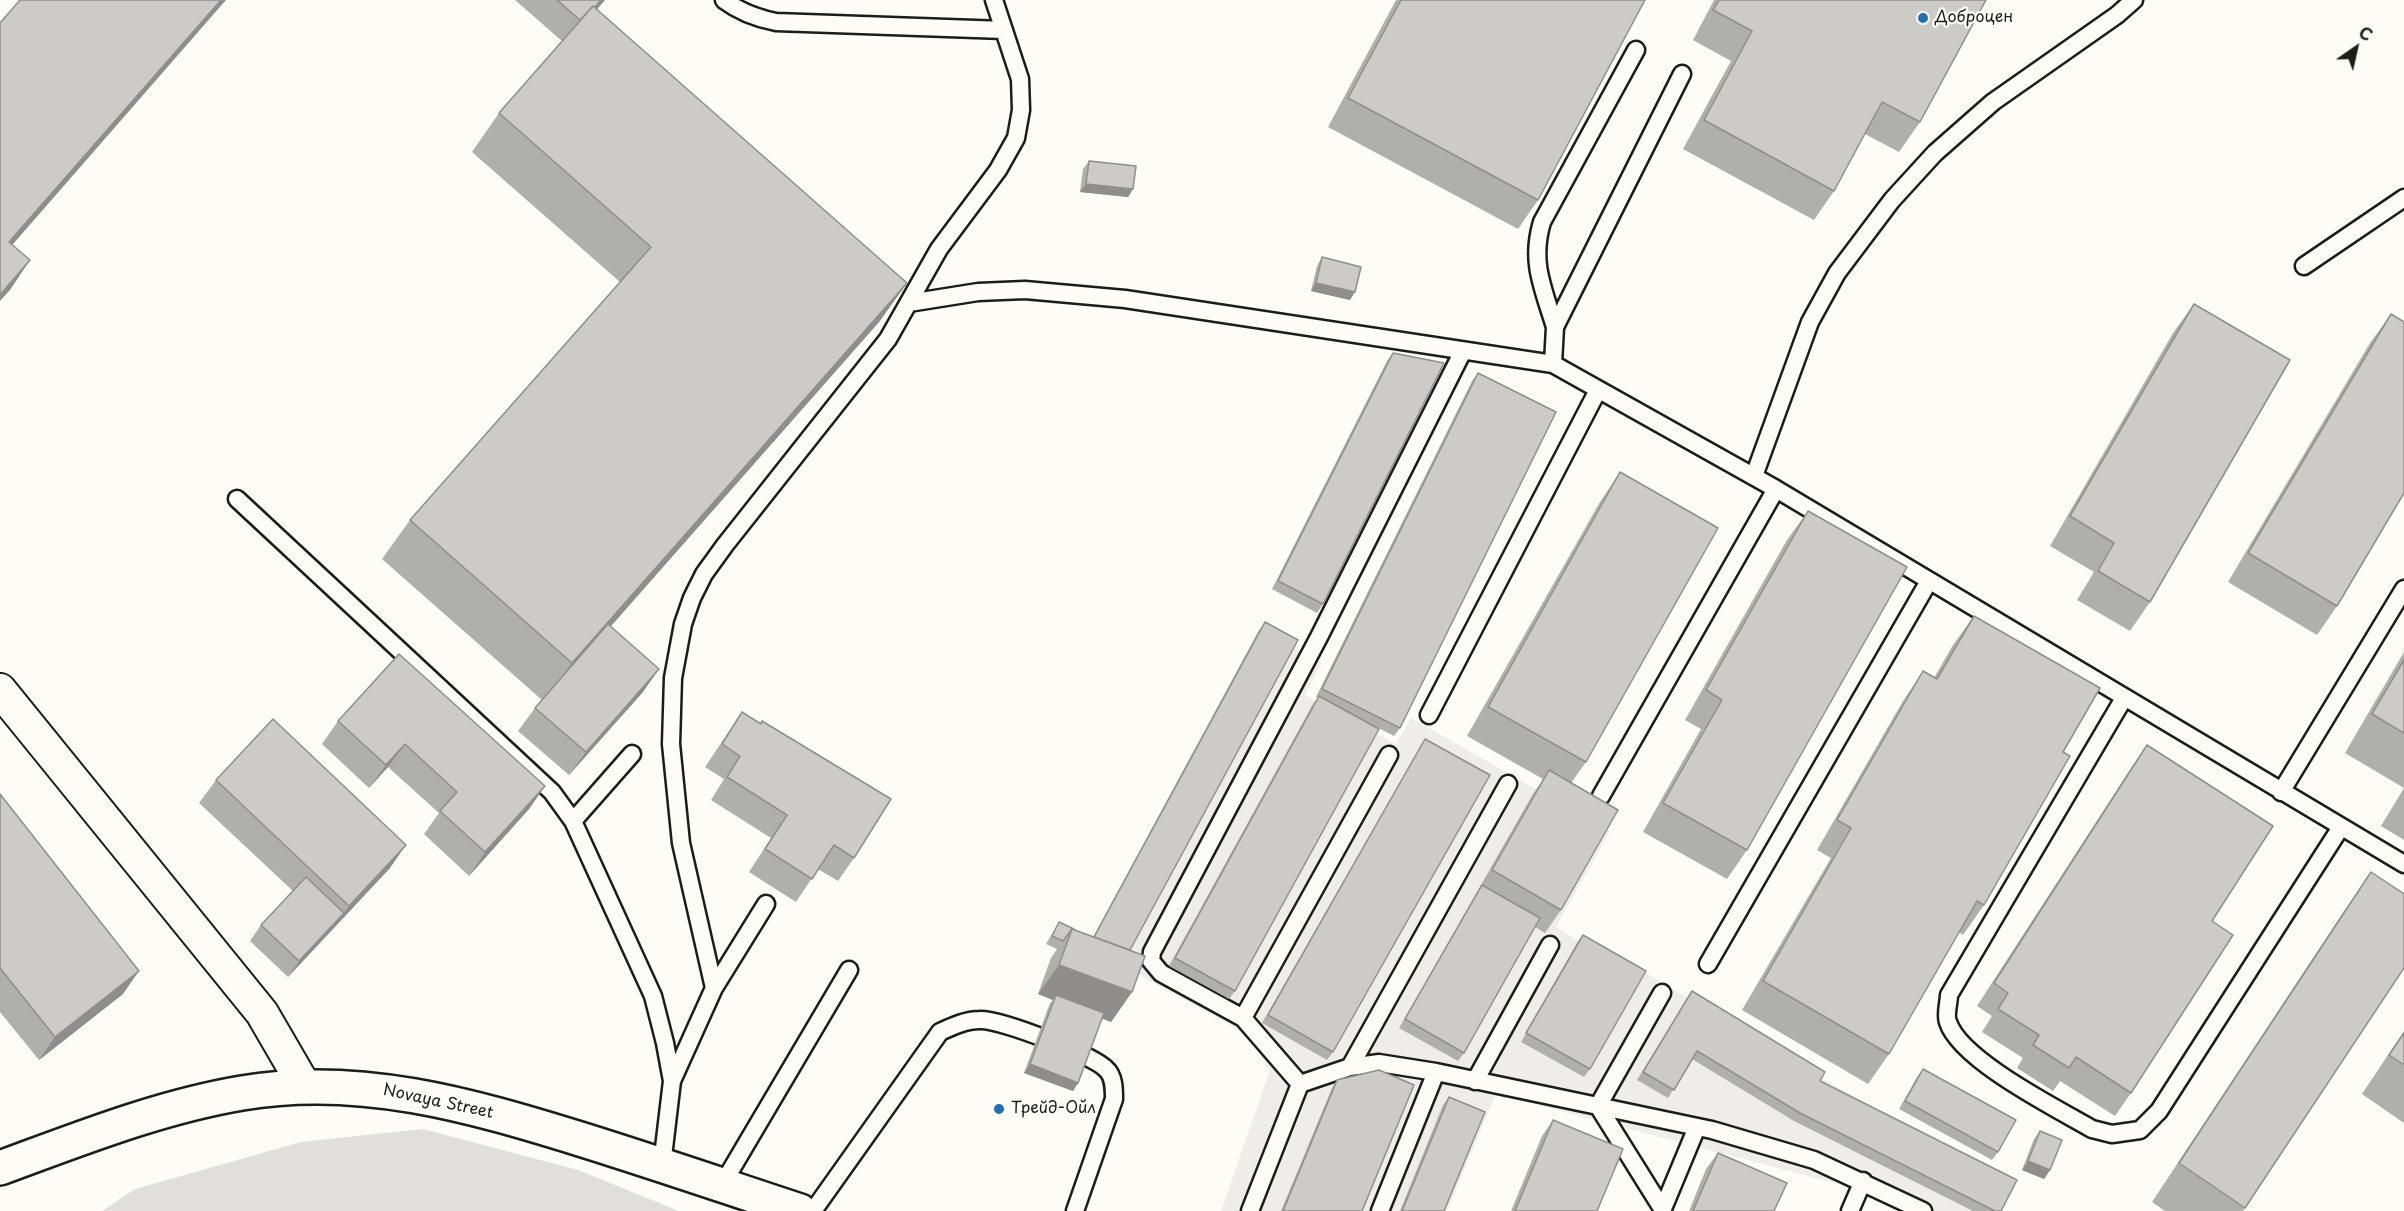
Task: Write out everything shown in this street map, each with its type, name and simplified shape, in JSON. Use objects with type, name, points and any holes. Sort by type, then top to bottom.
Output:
[{"type":"street","points":[[0,690],[262,1013],[305,1087]]},
{"type":"street","name":"Novaya Street","points":[[0,1168],[176,1108],[243,1092],[305,1087],[384,1089],[460,1104],[662,1165],[800,1211]]},
{"type":"lane","points":[[724,0],[757,18],[776,22],[1004,30]]},
{"type":"lane","points":[[714,987],[681,843],[671,744],[674,678],[683,624],[696,590],[725,545],[888,339],[939,249],[998,170],[1016,138],[1021,110],[1020,79],[994,0]]},
{"type":"lane","points":[[1754,476],[1810,322],[1837,273],[1892,200],[1935,153],[1993,102],[2117,15],[2134,0]]},
{"type":"lane","points":[[1553,364],[1555,327],[1538,272],[1535,252],[1539,230],[1636,50]]},
{"type":"lane","points":[[1555,327],[1682,74]]},
{"type":"lane","points":[[2304,266],[2404,198]]},
{"type":"lane","points":[[909,303],[978,292],[1036,291],[1125,299],[1553,364],[1754,476],[2404,864]]},
{"type":"lane","points":[[1300,1084],[1243,1018],[1161,973],[1151,961],[1152,952],[1319,637],[1463,351]]},
{"type":"lane","points":[[1429,715],[1598,390]]},
{"type":"lane","points":[[1601,796],[1776,489]]},
{"type":"lane","points":[[237,499],[552,792],[573,821],[653,996],[665,1042],[672,1081],[662,1165]]},
{"type":"lane","points":[[1708,964],[1929,581]]},
{"type":"lane","points":[[2282,792],[2404,589]]},
{"type":"lane","points":[[2124,698],[1949,994],[1947,1021],[1959,1041],[1982,1063],[2092,1129],[2112,1134],[2140,1130],[2159,1111],[2341,827]]},
{"type":"lane","points":[[573,821],[632,754]]},
{"type":"lane","points":[[1243,1018],[1389,754]]},
{"type":"lane","points":[[1350,1067],[1508,784]]},
{"type":"lane","points":[[672,1081],[714,987],[766,904]]},
{"type":"lane","points":[[1475,1080],[1550,945]]},
{"type":"lane","points":[[722,1185],[849,969]]},
{"type":"lane","points":[[1599,1106],[1662,993]]},
{"type":"lane","points":[[813,1211],[940,1032],[962,1022],[982,1020],[1007,1026],[1096,1060],[1108,1071],[1114,1084],[1114,1099],[1075,1211]]},
{"type":"lane","points":[[1250,1211],[1300,1084],[1350,1067],[1379,1063],[1437,1072],[1697,1126],[1761,1143],[1814,1160],[1923,1211]]},
{"type":"lane","points":[[1380,1211],[1437,1072]]},
{"type":"lane","points":[[1599,1106],[1662,1210]]},
{"type":"lane","points":[[1662,1210],[1697,1126]]},
{"type":"lane","points":[[1850,1211],[1863,1181]]},
{"type":"shaded area","points":[[1259,630],[1322,663],[1305,695],[1396,744],[1411,718],[1610,831],[1556,927],[1639,978],[1643,971],[1823,1079],[2015,1187],[2002,1211],[1899,1211],[1846,1186],[1496,1094],[1447,1211],[1221,1211],[1270,1070],[1253,1042],[1227,1023],[1121,965]]},
{"type":"shaded area","points":[[423,1129],[578,1170],[679,1211],[102,1211],[135,1189],[301,1142]]},
{"type":"building","points":[[20,0],[221,0],[9,242],[30,260],[0,295],[0,23]]},
{"type":"building","points":[[557,0],[601,0],[580,20]]},
{"type":"building","points":[[1401,0],[1645,0],[1538,200],[1348,98]]},
{"type":"building","points":[[1719,0],[1986,0],[1920,122],[1882,102],[1834,191],[1704,120],[1752,31],[1713,10]]},
{"type":"building","points":[[593,6],[907,283],[572,663],[410,520],[651,247],[499,113]]},
{"type":"building","points":[[1089,161],[1136,166],[1133,189],[1086,184]]},
{"type":"building","points":[[1322,257],[1361,267],[1355,292],[1316,283]]},
{"type":"building","points":[[2194,304],[2290,360],[2150,602],[2098,571],[2114,543],[2070,516]]},
{"type":"building","points":[[2391,314],[2404,322],[2404,493],[2337,606],[2248,553]]},
{"type":"building","points":[[1393,353],[1444,363],[1323,604],[1278,581]]},
{"type":"building","points":[[1478,373],[1556,412],[1400,728],[1322,689]]},
{"type":"building","points":[[1620,472],[1718,528],[1586,762],[1488,707]]},
{"type":"building","points":[[1808,511],[1907,567],[1747,850],[1663,803],[1722,700],[1706,690]]},
{"type":"building","points":[[1974,616],[2100,688],[2063,752],[2070,756],[1984,905],[1977,901],[1889,1054],[1763,981],[1851,828],[1837,820],[1923,671],[1937,679]]},
{"type":"building","points":[[1265,622],[1298,640],[1130,950],[1094,937]]},
{"type":"building","points":[[608,624],[659,669],[586,752],[535,708]]},
{"type":"building","points":[[399,654],[545,786],[485,852],[440,811],[457,792],[405,744],[386,765],[338,721]]},
{"type":"building","points":[[2404,660],[2404,733],[2372,714]]},
{"type":"building","points":[[1319,696],[1379,729],[1235,991],[1175,958]]},
{"type":"building","points":[[742,712],[761,724],[762,721],[891,799],[854,858],[834,845],[812,879],[765,849],[787,815],[727,777],[740,756],[722,744]]},
{"type":"building","points":[[273,719],[406,845],[349,906],[216,780]]},
{"type":"building","points":[[1425,739],[1490,775],[1333,1052],[1268,1015]]},
{"type":"building","points":[[2147,745],[2273,826],[2212,921],[2233,935],[2131,1093],[2076,1057],[2069,1068],[2033,1045],[2039,1035],[1998,1009],[2008,993],[1994,983]]},
{"type":"building","points":[[1549,770],[1618,810],[1561,910],[1492,870]]},
{"type":"building","points":[[0,794],[139,971],[55,1037],[0,968]]},
{"type":"building","points":[[2371,872],[2404,894],[2404,968],[2245,1208],[2179,1163]]},
{"type":"building","points":[[306,877],[344,913],[299,961],[261,925]]},
{"type":"building","points":[[1482,885],[1540,918],[1464,1053],[1405,1019]]},
{"type":"building","points":[[1059,922],[1074,929],[1063,941],[1052,936]]},
{"type":"building","points":[[1072,929],[1145,956],[1132,992],[1059,965]]},
{"type":"building","points":[[1583,935],[1646,971],[1590,1069],[1526,1033]]},
{"type":"building","points":[[1692,991],[1825,1072],[1820,1081],[2017,1180],[2001,1211],[1995,1211],[1800,1113],[1697,1051],[1674,1090],[1643,1072]]},
{"type":"building","points":[[1056,995],[1104,1013],[1078,1083],[1030,1064]]},
{"type":"building","points":[[2404,1033],[2404,1065],[2389,1055]]},
{"type":"building","points":[[1923,1069],[2016,1120],[1998,1152],[1905,1101]]},
{"type":"building","points":[[1379,1070],[1414,1085],[1362,1211],[1283,1211],[1337,1080]]},
{"type":"building","points":[[1449,1097],[1485,1112],[1444,1211],[1402,1211]]},
{"type":"building","points":[[1553,1120],[1623,1149],[1597,1211],[1515,1211]]},
{"type":"building","points":[[2040,1131],[2062,1140],[2050,1170],[2028,1161]]},
{"type":"building","points":[[1718,1153],[1787,1183],[1774,1211],[1693,1211]]},
{"type":"place","name":"Доброцен","points":[[1923,18]]},
{"type":"place","name":"Трейд-Ойл","points":[[999,1109]]}]
